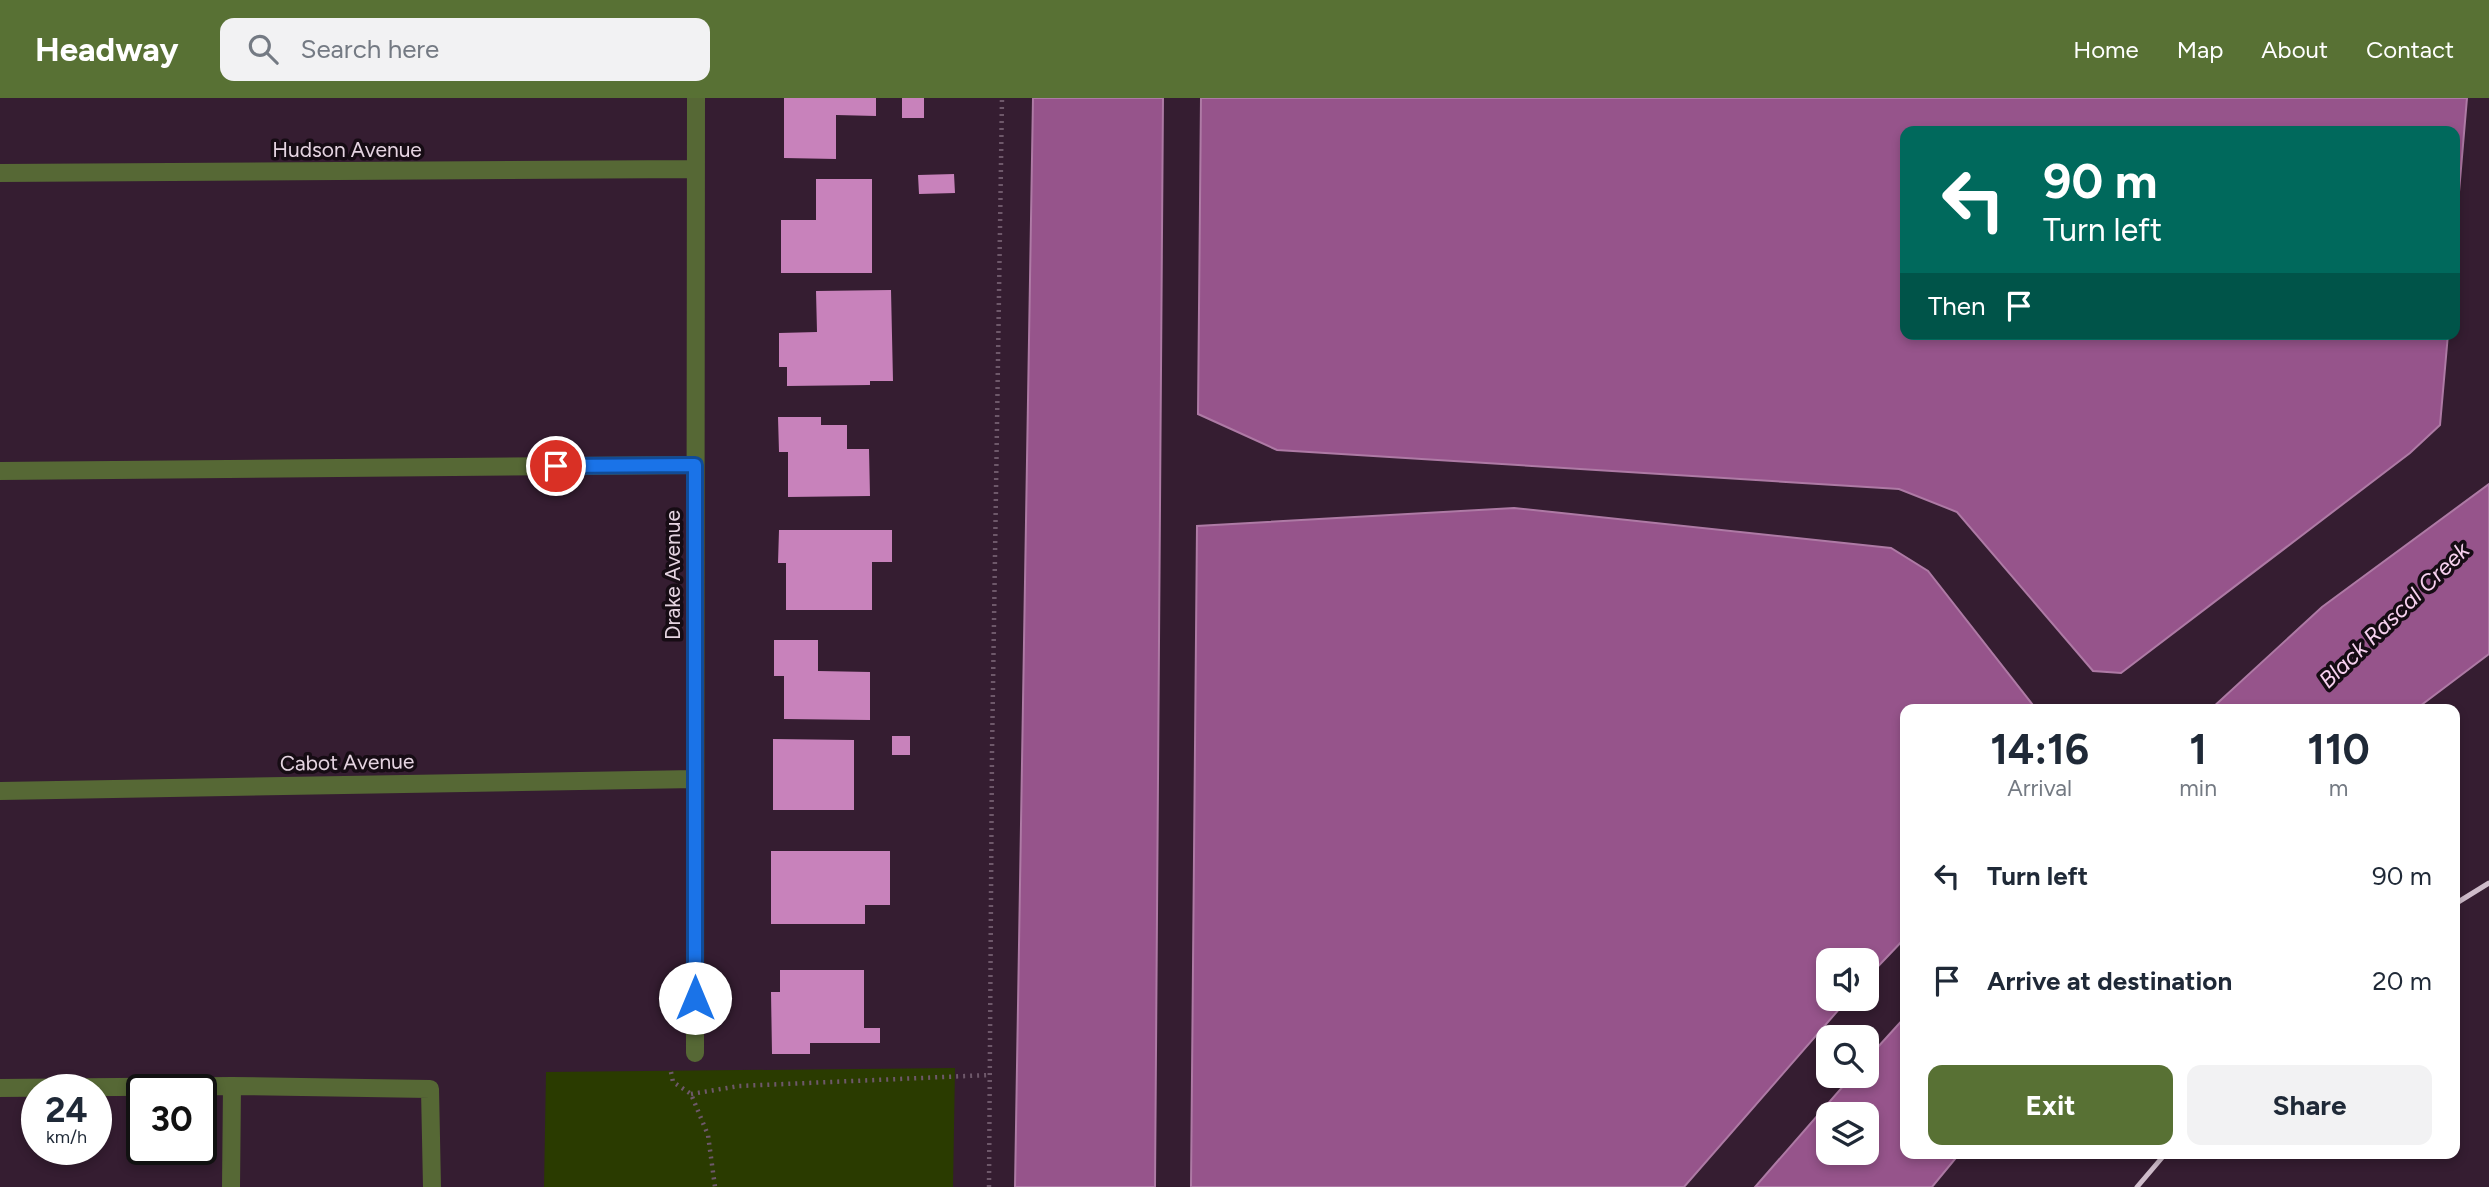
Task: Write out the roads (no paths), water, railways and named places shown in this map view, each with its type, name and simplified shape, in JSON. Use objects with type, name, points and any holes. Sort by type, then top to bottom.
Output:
[{"type":"street","name":"Drake Avenue","points":[[695,1053],[696,98]]},
{"type":"street","name":"Hudson Avenue","points":[[0,173],[695,169]]},
{"type":"street","points":[[0,471],[695,465]]},
{"type":"street","name":"Cabot Avenue","points":[[0,791],[695,779]]},
{"type":"street","points":[[231,1187],[232,1086]]},
{"type":"street","points":[[0,1088],[232,1086],[430,1089],[432,1187]]},
{"type":"water","points":[[1033,98],[1163,98],[1155,1187],[1015,1187]]},
{"type":"water","points":[[1201,98],[2467,98],[2460,180],[2460,126],[1900,126],[1900,340],[2447,340],[2440,425],[2410,453],[2121,673],[2093,671],[1957,512],[1899,489],[1277,450],[1198,414]]},
{"type":"water","name":"Black Rascal Creek","points":[[2489,484],[2489,654],[2423,704],[2216,704],[2322,607]]},
{"type":"water","points":[[1514,508],[1891,548],[1928,571],[2032,704],[1900,704],[1900,943],[1879,965],[1879,948],[1816,948],[1816,1011],[1838,1011],[1825,1025],[1816,1025],[1816,1036],[1684,1187],[1191,1187],[1197,526]]},
{"type":"water","points":[[1900,1023],[1900,1159],[1955,1159],[1932,1187],[1755,1187],[1816,1117],[1816,1165],[1879,1165],[1879,1102],[1829,1102],[1842,1088],[1879,1088],[1879,1046]]},
{"type":"railway","points":[[2460,901],[2489,883]]},
{"type":"railway","points":[[2137,1187],[2161,1159]]}]
